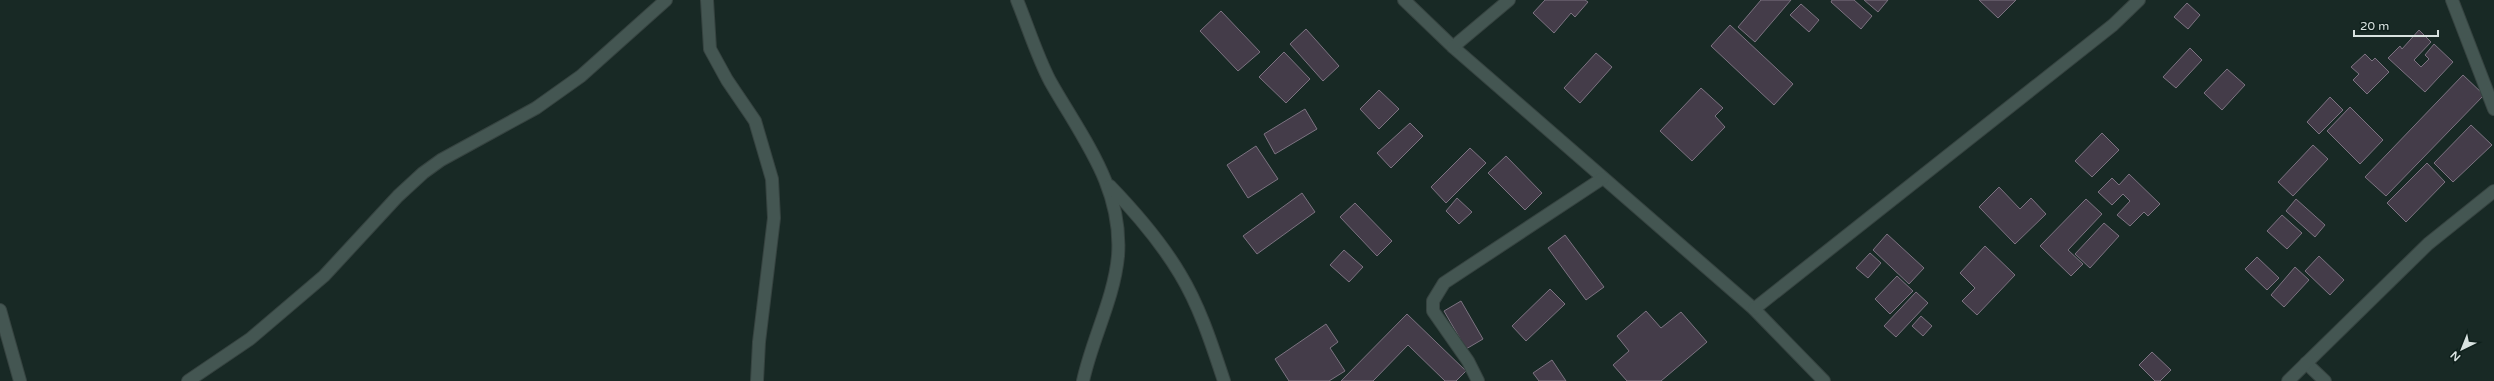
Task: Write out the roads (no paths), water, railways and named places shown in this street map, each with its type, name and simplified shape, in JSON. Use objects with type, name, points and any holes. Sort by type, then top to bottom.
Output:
[{"type":"street","points":[[188,381],[250,339],[324,276],[398,196],[423,173],[441,160],[512,124],[542,104],[581,76],[666,0]]},
{"type":"street","points":[[707,0],[710,49],[726,80],[755,121],[772,179],[774,218],[759,342],[757,381]]},
{"type":"street","points":[[1017,0],[1050,80],[1094,155],[1117,214],[1118,257],[1114,279],[1083,381]]},
{"type":"street","points":[[1404,0],[1453,47],[1754,309],[1824,381]]},
{"type":"street","points":[[1453,47],[1509,0]]},
{"type":"street","points":[[1754,309],[2113,25],[2139,0]]},
{"type":"street","points":[[2452,0],[2494,109]]},
{"type":"street","points":[[1478,381],[1468,361],[1433,311],[1432,306],[1437,292],[1444,283],[1489,252],[1603,178]]},
{"type":"street","points":[[1104,180],[1130,206],[1180,273],[1211,341],[1224,381]]},
{"type":"street","points":[[2288,381],[2428,244],[2494,191]]},
{"type":"street","points":[[0,310],[20,381]]},
{"type":"street","points":[[2306,363],[2324,381]]}]
